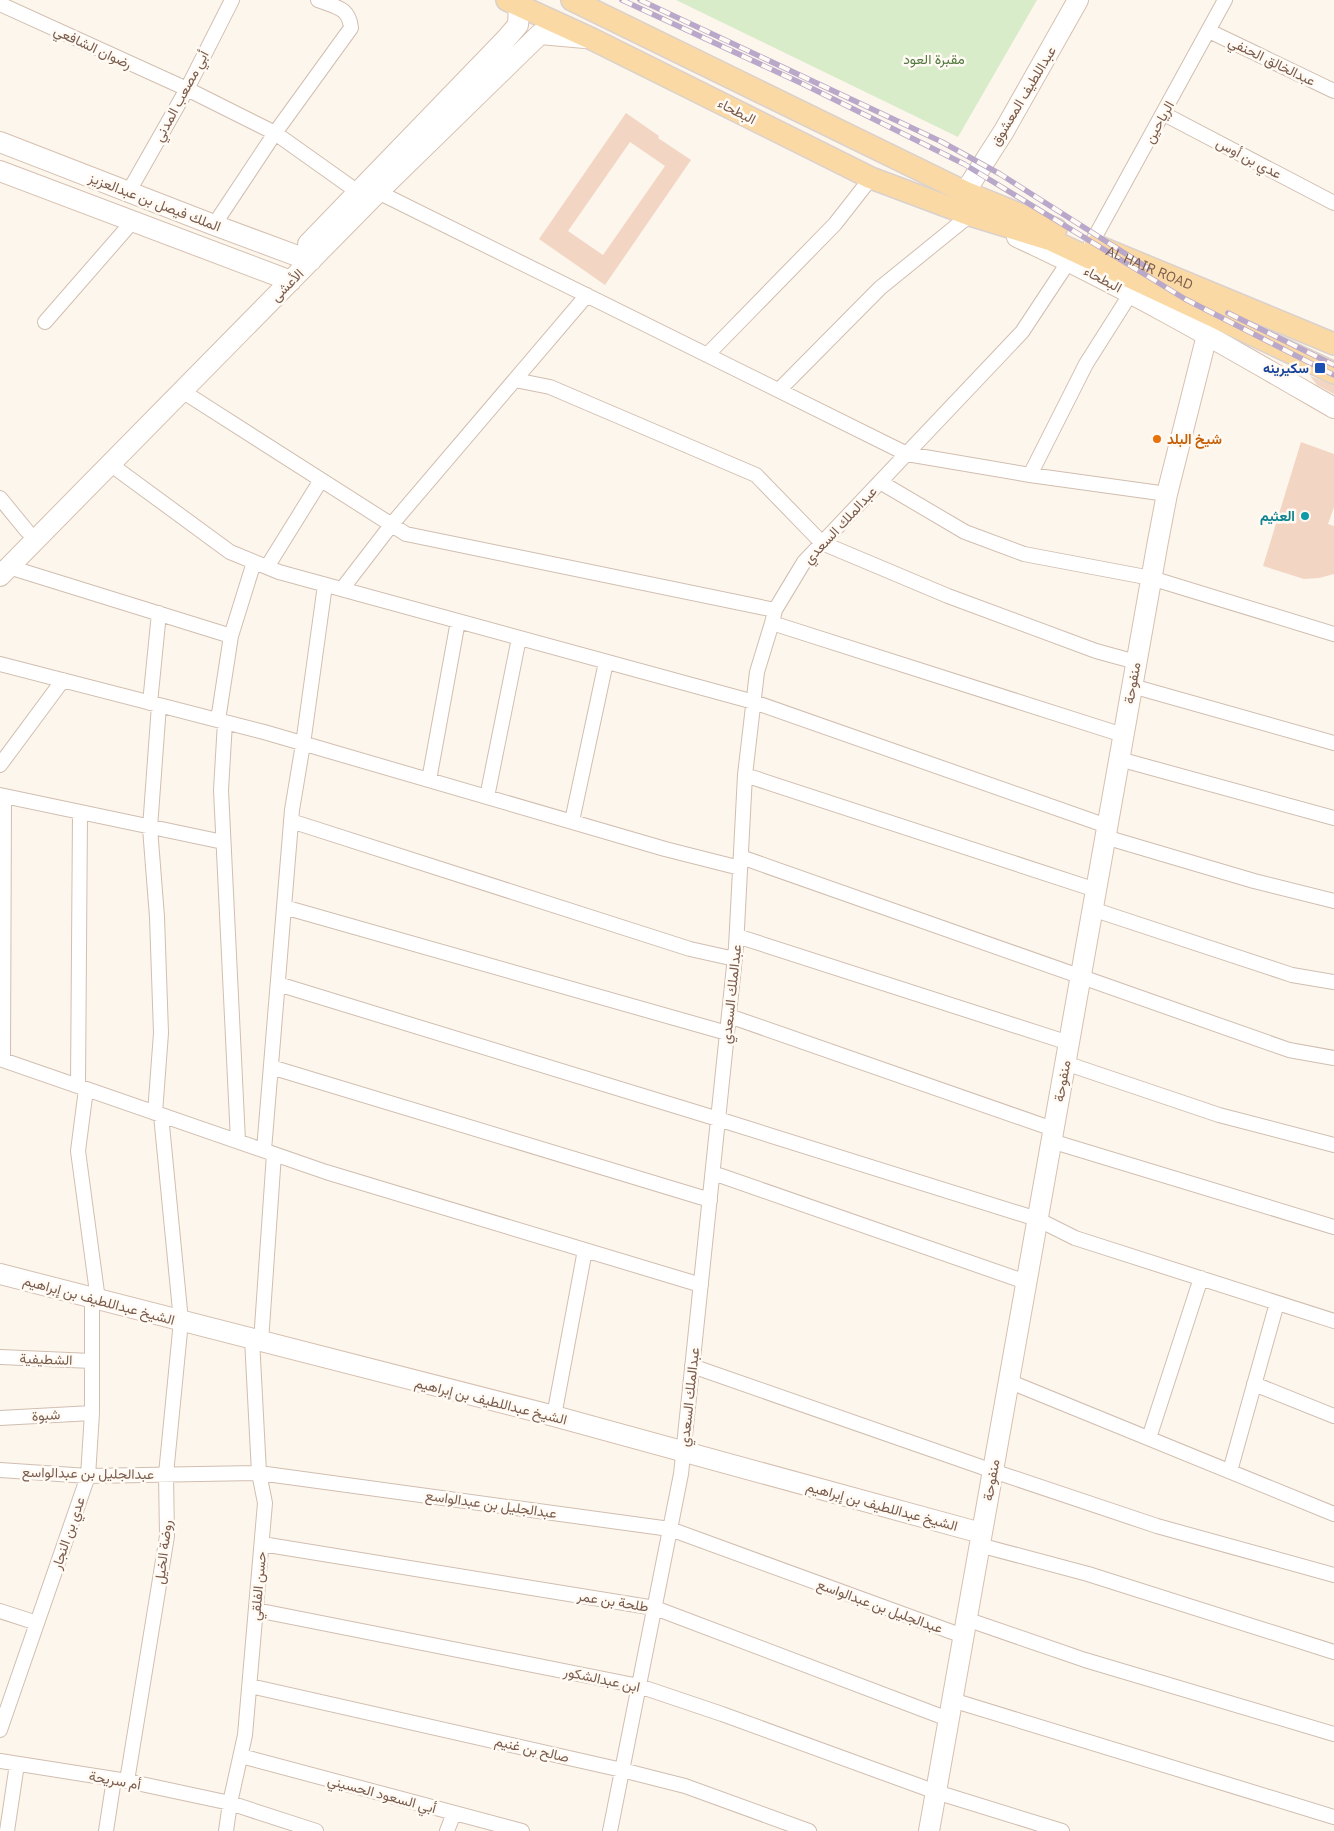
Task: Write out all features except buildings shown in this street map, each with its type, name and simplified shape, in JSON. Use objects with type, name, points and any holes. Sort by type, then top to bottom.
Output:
[{"type":"main road","name":"البطحاء","points":[[572,0],[965,192]]},
{"type":"main road","name":"البطحاء","points":[[513,3],[592,39],[871,178],[970,215],[1051,240],[1083,254]]},
{"type":"main road","name":"AL HAIR ROAD","points":[[965,192],[1083,254],[1334,373]]},
{"type":"main road","name":"AL HAIR ROAD","points":[[1083,254],[1334,344]]},
{"type":"street","name":"أبي مصعب المدني","points":[[129,191],[187,89],[232,0]]},
{"type":"street","points":[[214,225],[275,133],[351,28],[350,17],[342,9],[318,0]]},
{"type":"street","name":"عبداللطيف المعشوق","points":[[965,192],[1008,124],[1078,0]]},
{"type":"street","name":"الرياحين","points":[[1083,254],[1164,114],[1226,0]]},
{"type":"street","name":"الأعشى","points":[[304,258],[358,192],[506,40],[518,25],[513,3]]},
{"type":"street","name":"رضوان الشافعي","points":[[0,4],[187,89],[275,133],[358,192]]},
{"type":"street","name":"عبدالخالق الحنفي","points":[[1209,31],[1334,91]]},
{"type":"street","name":"الأعشى","points":[[3,567],[27,531],[304,258],[378,192],[540,34],[592,39]]},
{"type":"street","name":"عدي بن أوس","points":[[1164,114],[1334,203]]},
{"type":"street","name":"الملك فيصل بن عبدالعزيز","points":[[0,142],[304,258]]},
{"type":"street","name":"الملك فيصل بن عبدالعزيز","points":[[0,171],[284,278]]},
{"type":"street","points":[[708,355],[835,224],[871,178]]},
{"type":"street","points":[[378,192],[907,454],[1030,475],[1167,494]]},
{"type":"street","points":[[779,390],[880,288],[970,215]]},
{"type":"street","points":[[45,322],[133,221]]},
{"type":"street","name":"البطحاء","points":[[1083,254],[1131,293],[1334,408]]},
{"type":"street","name":"عبدالملك السعدي","points":[[610,1831],[684,1452],[737,936],[745,775],[758,672],[773,616],[804,562],[1022,332],[1083,254]]},
{"type":"street","name":"الأعشى","points":[[3,567],[110,464],[182,391],[284,278]]},
{"type":"street","points":[[1030,475],[1086,364],[1131,293]]},
{"type":"street","points":[[342,590],[392,524],[587,295]]},
{"type":"street","name":"منفوحة","points":[[929,1831],[1151,578],[1167,494],[1207,335]]},
{"type":"street","points":[[515,380],[550,387],[711,454],[756,475],[822,543],[948,596],[1096,651],[1136,662]]},
{"type":"street","points":[[182,391],[406,534],[773,616],[1123,735]]},
{"type":"street","points":[[110,464],[230,552],[260,564],[342,590],[754,702],[1106,831],[1254,881],[1334,901]]},
{"type":"street","points":[[238,1141],[221,790],[222,721],[231,636],[260,564],[321,480]]},
{"type":"street","points":[[880,482],[966,532],[1024,554],[1151,578],[1334,634]]},
{"type":"street","points":[[0,498],[27,531]]},
{"type":"street","points":[[3,567],[231,636]]},
{"type":"street","name":"حسن الفلقي","points":[[226,1831],[230,1803],[245,1736],[265,1504],[258,1473],[256,1341],[269,1152],[271,1068],[291,821],[325,585]]},
{"type":"street","name":"روضة الخيل","points":[[106,1831],[121,1780],[167,1536],[166,1474],[181,1321],[158,1114],[161,1033],[157,917],[150,828],[159,614]]},
{"type":"street","points":[[429,780],[458,621]]},
{"type":"street","points":[[487,797],[519,638]]},
{"type":"street","points":[[572,822],[606,662]]},
{"type":"street","points":[[0,664],[222,721],[666,849],[741,863],[1080,977],[1289,1050],[1334,1058]]},
{"type":"street","points":[[0,765],[63,680]]},
{"type":"street","points":[[1132,686],[1334,743]]},
{"type":"street","points":[[1119,759],[1334,818]]},
{"type":"street","points":[[745,775],[1094,900],[1292,975],[1334,982]]},
{"type":"street","points":[[223,842],[2,795],[2,1059],[335,1175],[701,1285]]},
{"type":"street","name":"عدي بن النجار","points":[[0,1730],[5,1698],[37,1623],[88,1476],[92,1413],[95,1299],[78,1151],[82,1087],[80,813]]},
{"type":"street","points":[[291,821],[690,949],[735,958]]},
{"type":"street","points":[[284,907],[727,1033]]},
{"type":"street","points":[[737,936],[1068,1043]]},
{"type":"street","points":[[278,984],[1037,1219],[1074,1238],[1334,1321]]},
{"type":"street","points":[[729,1016],[1052,1135],[1334,1227]]},
{"type":"street","points":[[1065,1063],[1218,1115],[1334,1145]]},
{"type":"street","points":[[271,1068],[710,1200]]},
{"type":"street","points":[[713,1173],[1026,1282]]},
{"type":"street","points":[[554,1416],[585,1250]]},
{"type":"street","name":"الشيخ عبداللطيف بن إبراهيم","points":[[0,1274],[554,1416],[981,1539]]},
{"type":"street","points":[[1149,1438],[1201,1278]]},
{"type":"street","points":[[1230,1471],[1277,1303]]},
{"type":"street","name":"الشطيفية","points":[[0,1357],[92,1361]]},
{"type":"street","points":[[692,1366],[1157,1526],[1334,1576]]},
{"type":"street","points":[[1008,1381],[1334,1514]]},
{"type":"street","points":[[1254,1384],[1334,1416]]},
{"type":"street","name":"شبوة","points":[[0,1418],[92,1413]]},
{"type":"street","name":"عبدالجليل بن عبدالواسع","points":[[1,1471],[88,1476],[258,1473],[670,1529],[965,1627],[1085,1660],[1334,1734]]},
{"type":"street","points":[[981,1539],[1334,1652]]},
{"type":"street","name":"طلحة بن عمر","points":[[262,1544],[655,1608],[950,1710],[1334,1817]]},
{"type":"street","name":"ابن عبدالشكور","points":[[256,1610],[639,1686],[722,1714],[936,1792],[1062,1831]]},
{"type":"street","points":[[0,1611],[37,1623]]},
{"type":"street","name":"صالح بن غنيم","points":[[250,1686],[685,1786],[809,1831]]},
{"type":"street","name":"أبي السعود الحسيني","points":[[241,1756],[522,1831]]},
{"type":"street","name":"أم سريحة","points":[[0,1761],[121,1780],[230,1803],[316,1831]]},
{"type":"street","points":[[7,1831],[17,1764]]},
{"type":"street","points":[[447,1831],[454,1813]]},
{"type":"green space","name":"مقبرة العود","points":[[676,0],[1037,0],[958,137]]},
{"type":"railway","points":[[622,0],[803,84],[964,164],[1185,299],[1334,375]]},
{"type":"railway","points":[[640,0],[942,142],[1000,174],[1148,268]]},
{"type":"railway","points":[[1228,313],[1334,365]]},
{"type":"place","name":"سكيرينه","points":[[1320,368]]},
{"type":"place","name":"شيخ البلد","points":[[1157,439]]},
{"type":"place","name":"العثيم","points":[[1305,516]]}]
